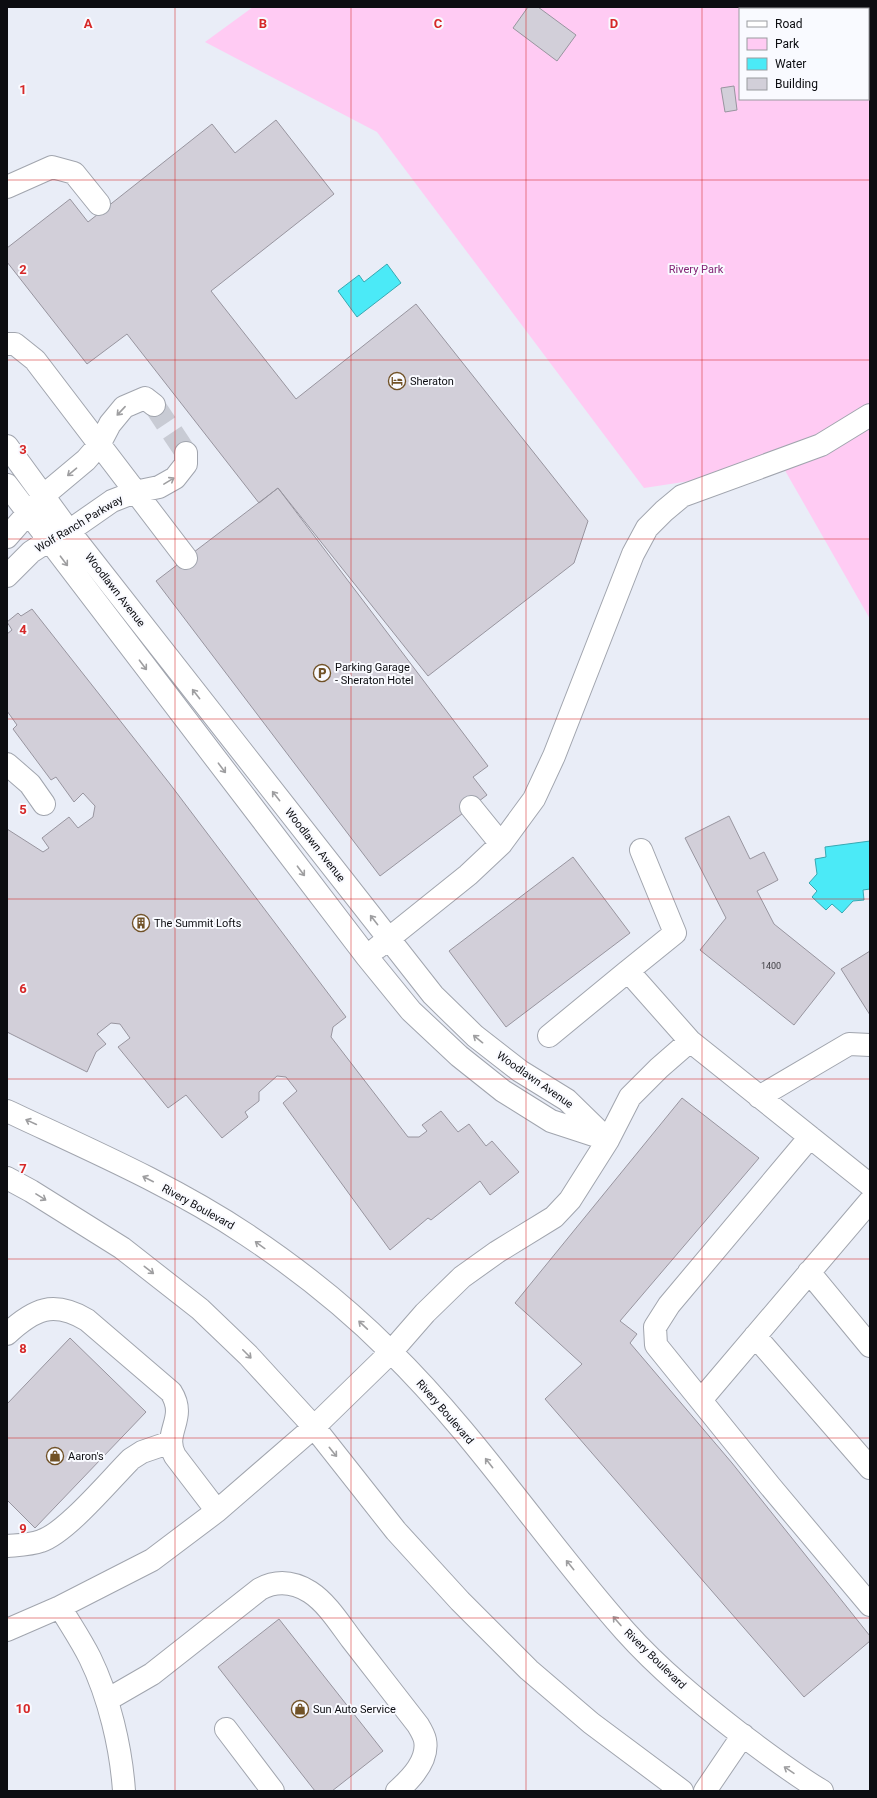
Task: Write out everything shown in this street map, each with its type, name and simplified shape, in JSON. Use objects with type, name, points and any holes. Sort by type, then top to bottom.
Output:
[{"type":"street","points":[[7,187],[52,167],[74,173],[99,204]]},
{"type":"street","points":[[7,344],[15,344],[35,360],[186,558]]},
{"type":"street","points":[[7,536],[43,496],[86,460],[99,445],[110,424],[124,407],[145,398],[154,405]]},
{"type":"street","points":[[367,957],[468,875],[501,844],[534,799],[554,756],[633,554],[647,528],[682,496],[821,445],[870,415]]},
{"type":"street","name":"Woodlawn Avenue","points":[[7,446],[69,531],[433,995],[474,1036],[520,1071],[567,1100],[608,1140]]},
{"type":"street","name":"Wolf Ranch Parkway","points":[[7,576],[31,552],[48,541],[69,531],[112,501],[135,492],[159,487],[175,478],[186,464],[186,453]]},
{"type":"street","name":"Woodlawn Avenue","points":[[7,485],[48,541],[367,957],[411,1011],[459,1056],[504,1091],[551,1121],[608,1140]]},
{"type":"street","points":[[7,764],[30,784],[44,804]]},
{"type":"street","points":[[471,807],[501,844]]},
{"type":"street","points":[[549,1036],[675,933],[641,850]]},
{"type":"street","points":[[628,971],[690,1041],[870,1185]]},
{"type":"street","points":[[7,1630],[60,1607],[152,1560],[217,1510],[314,1427],[391,1352],[425,1313],[462,1277],[497,1252],[554,1217],[570,1200],[608,1140],[630,1096],[690,1041]]},
{"type":"street","points":[[759,1097],[849,1044],[870,1045]]},
{"type":"street","name":"Rivery Boulevard","points":[[7,1111],[97,1153],[190,1201],[246,1234],[298,1272],[346,1310],[391,1352],[459,1425],[531,1517],[628,1633],[662,1668],[701,1703],[778,1762],[822,1791]]},
{"type":"street","points":[[810,1137],[668,1305],[655,1327],[656,1345],[770,1486],[870,1605]]},
{"type":"street","points":[[7,1178],[31,1191],[122,1248],[200,1309],[248,1355],[314,1427],[396,1531],[460,1601],[529,1670],[591,1723],[682,1791]]},
{"type":"street","points":[[702,1400],[870,1201]]},
{"type":"street","points":[[809,1272],[870,1346]]},
{"type":"street","points":[[7,1334],[25,1318],[42,1310],[58,1309],[72,1311],[87,1320],[171,1392],[177,1400],[178,1412],[171,1448],[174,1456],[217,1510]]},
{"type":"street","points":[[755,1336],[870,1468]]},
{"type":"street","points":[[7,1546],[40,1542],[53,1536],[72,1520],[131,1459],[142,1452],[171,1442]]},
{"type":"street","points":[[107,1700],[152,1674],[260,1589],[267,1585],[279,1583],[292,1584],[311,1592],[327,1608],[418,1725],[425,1738],[424,1755],[409,1780],[397,1791]]},
{"type":"street","points":[[60,1607],[90,1658],[107,1700],[113,1725],[124,1791]]},
{"type":"street","points":[[226,1729],[273,1791]]},
{"type":"street","points":[[705,1791],[743,1735]]},
{"type":"green space","name":"Rivery Park","points":[[253,7],[870,7],[870,619],[783,467],[644,488],[377,132],[205,42]]},
{"type":"water","points":[[387,264],[401,283],[357,317],[338,291],[359,275],[364,282]]},
{"type":"water","points":[[870,841],[870,889],[863,890],[864,900],[853,901],[842,913],[832,904],[826,910],[812,897],[817,891],[809,883],[817,874],[815,859],[826,857],[825,847]]},
{"type":"building","points":[[528,7],[538,7],[576,35],[557,61],[513,28]]},
{"type":"building","points":[[734,86],[737,110],[725,112],[721,88]]},
{"type":"building","name":"Sheraton","points":[[276,120],[334,194],[211,291],[296,399],[416,304],[588,521],[574,563],[428,676],[278,488],[259,503],[127,334],[87,364],[7,262],[7,248],[70,199],[88,222],[212,124],[235,153]]},
{"type":"building","name":"Parking Garage - Sheraton Hotel","points":[[278,488],[488,766],[473,777],[487,795],[380,876],[156,581]]},
{"type":"building","name":"The Summit Lofts","points":[[32,609],[170,784],[346,1017],[333,1027],[331,1037],[408,1137],[419,1137],[427,1131],[422,1125],[441,1111],[458,1132],[469,1124],[486,1146],[492,1141],[519,1172],[490,1195],[480,1181],[431,1220],[428,1218],[390,1250],[283,1103],[297,1091],[286,1077],[277,1076],[259,1092],[259,1101],[245,1112],[248,1117],[222,1138],[186,1095],[168,1108],[118,1047],[130,1038],[120,1024],[111,1023],[97,1034],[106,1044],[96,1052],[87,1072],[7,1032],[7,829],[43,852],[49,848],[42,838],[69,817],[78,828],[93,817],[95,806],[83,793],[74,802],[56,777],[51,780],[13,729],[17,725],[7,711],[7,634],[12,630],[7,622],[18,613],[21,616]]},
{"type":"building","points":[[729,816],[750,859],[764,852],[778,880],[757,891],[774,924],[835,973],[794,1025],[700,950],[726,918],[685,838]]},
{"type":"building","points":[[573,857],[630,933],[506,1027],[449,951]]},
{"type":"building","points":[[870,951],[870,1015],[841,969]]},
{"type":"building","points":[[682,1098],[759,1158],[620,1321],[637,1334],[630,1343],[732,1463],[870,1636],[870,1641],[804,1697],[545,1399],[582,1364],[515,1303]]},
{"type":"building","name":"Aaron's","points":[[70,1338],[146,1412],[35,1528],[7,1500],[7,1404]]},
{"type":"building","name":"Sun Auto Service","points":[[279,1619],[383,1751],[332,1791],[315,1791],[218,1667]]},
{"type":"tunnel","points":[[154,405],[186,453]]},
{"type":"place","name":"Sheraton","points":[[397,381]]},
{"type":"place","name":"Parking Garage - Sheraton Hotel","points":[[322,673]]},
{"type":"place","name":"The Summit Lofts","points":[[141,923]]},
{"type":"place","name":"Aaron's","points":[[55,1456]]},
{"type":"place","name":"Sun Auto Service","points":[[300,1709]]}]
